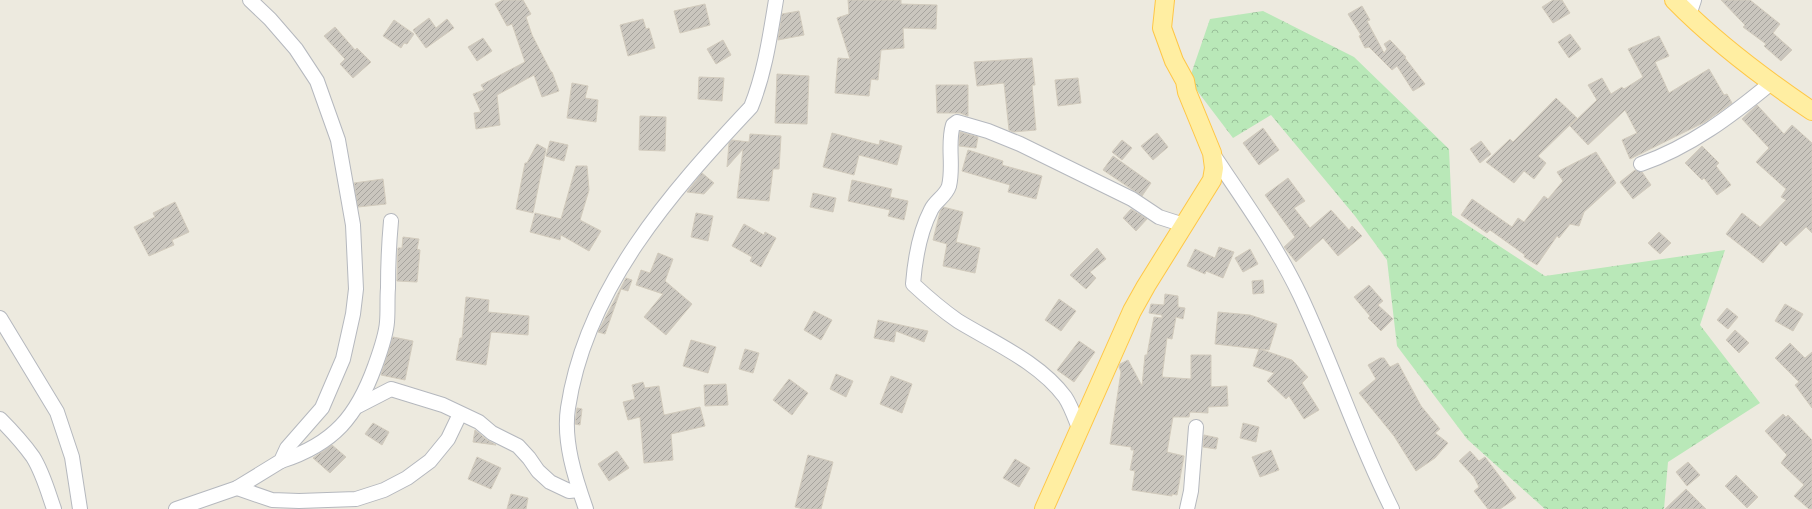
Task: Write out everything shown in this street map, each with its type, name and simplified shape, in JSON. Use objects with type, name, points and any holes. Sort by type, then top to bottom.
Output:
[{"type":"main road","points":[[1044,509],[1132,311],[1212,180],[1214,168],[1212,153],[1187,92],[1186,81],[1174,61],[1162,28],[1165,0]]},
{"type":"main road","points":[[1674,0],[1692,7],[1728,50],[1770,83],[1812,111]]},
{"type":"street","points":[[250,0],[270,19],[296,49],[316,81],[338,140],[353,225],[356,289],[353,314],[343,359],[322,408],[287,448],[281,461]]},
{"type":"street","points":[[586,509],[579,490],[568,434],[568,409],[583,347],[614,280],[660,210],[751,106],[758,89],[766,58],[776,0]]},
{"type":"street","points":[[1641,164],[1708,132],[1742,107],[1770,83]]},
{"type":"street","points":[[1079,428],[1066,399],[1056,386],[1034,368],[957,320],[927,298],[913,284],[915,258],[931,209],[948,188],[952,171],[953,125],[957,122],[982,129],[1020,144],[1132,199],[1159,216],[1184,225]]},
{"type":"street","points":[[1212,153],[1250,210],[1287,270],[1300,295],[1357,435],[1392,509]]},
{"type":"street","points":[[176,509],[237,488],[281,461],[296,456],[320,444],[342,425],[358,406],[379,356],[387,322],[390,221]]},
{"type":"street","points":[[0,318],[57,412],[72,457],[80,509]]},
{"type":"street","points":[[358,406],[391,389],[443,404],[460,414],[479,422],[492,432],[518,446],[550,482],[570,491],[579,490]]},
{"type":"street","points":[[237,488],[272,500],[299,501],[356,499],[384,490],[407,478],[430,461],[448,439],[460,414]]},
{"type":"street","points":[[0,419],[33,458],[43,478],[54,509]]},
{"type":"street","points":[[1187,509],[1191,491],[1196,427]]},
{"type":"green space","points":[[1263,11],[1354,57],[1449,149],[1452,215],[1545,276],[1725,250],[1700,325],[1760,403],[1668,462],[1664,509],[1545,509],[1467,439],[1397,346],[1387,260],[1355,216],[1271,115],[1233,138],[1189,80],[1210,19]]},
{"type":"building","points":[[503,0],[523,0],[531,14],[526,17],[532,35],[552,72],[559,91],[542,97],[534,75],[497,95],[500,125],[476,129],[474,113],[481,112],[473,94],[484,90],[481,85],[525,62],[512,24],[507,26],[495,4]]},
{"type":"building","points":[[848,0],[901,0],[901,4],[937,5],[936,29],[903,28],[904,48],[881,50],[878,80],[871,79],[869,96],[835,93],[838,58],[850,59],[837,18],[849,14]]},
{"type":"building","points":[[1553,0],[1562,0],[1570,13],[1553,23],[1542,7]]},
{"type":"building","points":[[1721,0],[1750,0],[1780,24],[1773,33],[1792,50],[1781,61],[1764,46],[1766,44],[1743,27],[1745,25]]},
{"type":"building","points":[[705,4],[710,25],[680,33],[674,11]]},
{"type":"building","points":[[1362,6],[1370,20],[1367,21],[1384,53],[1387,49],[1384,44],[1390,40],[1406,57],[1405,58],[1425,84],[1413,91],[1397,66],[1392,70],[1369,47],[1365,48],[1359,36],[1361,35],[1348,14]]},
{"type":"building","points":[[799,11],[804,35],[778,40],[782,14]]},
{"type":"building","points":[[429,18],[436,28],[447,19],[454,28],[426,48],[413,30]]},
{"type":"building","points":[[643,19],[646,29],[649,28],[655,48],[628,56],[620,25]]},
{"type":"building","points":[[394,20],[414,34],[407,44],[404,43],[401,48],[383,36]]},
{"type":"building","points":[[335,27],[355,50],[357,48],[371,62],[353,78],[340,64],[345,59],[324,36]]},
{"type":"building","points":[[1570,34],[1581,49],[1569,58],[1558,42]]},
{"type":"building","points":[[1659,36],[1669,56],[1655,62],[1669,93],[1709,69],[1724,95],[1727,94],[1732,103],[1705,122],[1630,159],[1622,140],[1637,133],[1625,110],[1588,145],[1570,126],[1597,100],[1588,85],[1602,78],[1611,94],[1622,87],[1624,89],[1643,77],[1628,49]]},
{"type":"building","points":[[483,38],[492,51],[477,61],[468,47]]},
{"type":"building","points":[[723,40],[731,55],[716,64],[707,49]]},
{"type":"building","points":[[1032,58],[1035,85],[1032,85],[1036,130],[1013,132],[1009,130],[1004,83],[977,86],[974,62]]},
{"type":"building","points":[[777,74],[809,76],[807,124],[775,123]]},
{"type":"building","points":[[699,77],[724,78],[722,101],[698,99]]},
{"type":"building","points":[[1078,78],[1081,103],[1058,106],[1055,80]]},
{"type":"building","points":[[572,83],[588,86],[585,98],[598,100],[596,122],[567,118]]},
{"type":"building","points":[[936,85],[968,85],[968,116],[960,113],[937,113]]},
{"type":"building","points":[[1556,98],[1577,118],[1538,156],[1546,163],[1534,179],[1524,171],[1514,183],[1486,162],[1510,139],[1513,142]]},
{"type":"building","points":[[1757,105],[1784,134],[1792,125],[1812,143],[1812,233],[1806,227],[1786,246],[1781,241],[1763,263],[1726,234],[1742,213],[1760,227],[1786,200],[1781,197],[1786,189],[1756,162],[1769,148],[1742,119]]},
{"type":"building","points":[[640,116],[666,117],[665,151],[639,150]]},
{"type":"building","points":[[1263,128],[1279,150],[1259,165],[1243,143]]},
{"type":"building","points":[[960,132],[978,137],[976,148],[959,146]]},
{"type":"building","points":[[832,133],[879,145],[880,140],[902,146],[897,165],[859,155],[854,175],[823,167]]},
{"type":"building","points":[[1157,133],[1168,147],[1153,160],[1141,146]]},
{"type":"building","points":[[750,134],[781,136],[779,169],[773,169],[769,201],[737,198],[743,149],[727,167],[729,143],[732,140],[749,142]]},
{"type":"building","points":[[1122,140],[1132,148],[1122,160],[1112,152]]},
{"type":"building","points":[[550,141],[568,145],[564,161],[546,156]]},
{"type":"building","points":[[1481,141],[1491,154],[1480,163],[1470,149]]},
{"type":"building","points":[[537,144],[546,149],[533,213],[516,209],[525,163],[527,163]]},
{"type":"building","points":[[1702,146],[1719,163],[1716,166],[1731,185],[1717,195],[1704,178],[1702,180],[1685,163]]},
{"type":"building","points":[[968,150],[1003,161],[1002,165],[1042,176],[1036,199],[1008,192],[1010,185],[962,171]]},
{"type":"building","points":[[1596,152],[1616,183],[1584,212],[1579,226],[1570,224],[1559,238],[1557,236],[1537,265],[1524,257],[1525,255],[1490,230],[1487,233],[1461,215],[1472,199],[1512,227],[1518,218],[1524,222],[1544,196],[1548,199],[1563,181],[1557,172]]},
{"type":"building","points":[[1113,156],[1151,183],[1142,196],[1103,170]]},
{"type":"building","points":[[576,166],[587,166],[589,190],[580,220],[601,231],[589,251],[561,235],[560,240],[530,232],[535,213],[561,219]]},
{"type":"building","points":[[1635,170],[1642,172],[1651,185],[1633,199],[1620,182]]},
{"type":"building","points":[[702,173],[714,183],[704,194],[687,192]]},
{"type":"building","points":[[1288,178],[1305,201],[1294,208],[1310,228],[1331,210],[1349,230],[1352,226],[1362,236],[1338,256],[1323,238],[1296,262],[1284,247],[1295,237],[1265,195]]},
{"type":"building","points":[[383,179],[386,204],[358,207],[354,183]]},
{"type":"building","points":[[852,180],[892,189],[890,197],[908,201],[904,220],[888,216],[890,210],[848,201]]},
{"type":"building","points":[[813,193],[836,198],[833,212],[810,207]]},
{"type":"building","points":[[175,202],[189,232],[172,240],[174,245],[149,256],[134,227],[155,217],[153,213]]},
{"type":"building","points":[[943,207],[963,212],[956,242],[980,248],[975,273],[943,266],[947,244],[933,240],[940,212]]},
{"type":"building","points":[[1131,209],[1147,219],[1136,231],[1123,218]]},
{"type":"building","points":[[696,213],[713,216],[708,241],[691,237]]},
{"type":"building","points":[[744,224],[764,235],[765,232],[776,238],[761,267],[750,261],[752,257],[732,246]]},
{"type":"building","points":[[1659,232],[1671,243],[1660,254],[1648,243]]},
{"type":"building","points":[[403,237],[419,239],[417,249],[420,250],[417,282],[397,281],[398,248],[402,248]]},
{"type":"building","points":[[1219,247],[1234,252],[1223,278],[1206,271],[1205,274],[1187,266],[1195,249],[1215,258]]},
{"type":"building","points":[[1097,248],[1106,259],[1090,272],[1096,278],[1086,289],[1070,275]]},
{"type":"building","points":[[1250,249],[1258,264],[1243,272],[1235,258]]},
{"type":"building","points":[[658,253],[673,259],[665,281],[692,304],[666,335],[644,317],[663,294],[636,285],[641,270],[650,273]]},
{"type":"building","points":[[626,278],[632,280],[628,291],[621,289],[605,334],[598,332]]},
{"type":"building","points":[[1263,280],[1264,293],[1253,294],[1252,281]]},
{"type":"building","points":[[1369,285],[1383,301],[1378,305],[1393,319],[1381,331],[1368,318],[1370,316],[1354,297]]},
{"type":"building","points":[[1165,294],[1178,296],[1178,307],[1185,308],[1183,319],[1176,317],[1172,339],[1167,338],[1162,377],[1191,379],[1191,355],[1211,355],[1211,387],[1227,386],[1228,406],[1208,407],[1208,413],[1190,412],[1189,417],[1173,417],[1167,452],[1184,456],[1177,495],[1172,494],[1172,496],[1132,490],[1135,471],[1130,470],[1134,450],[1131,450],[1131,447],[1110,444],[1121,372],[1119,367],[1120,364],[1128,360],[1142,386],[1145,355],[1147,355],[1154,317],[1162,318],[1162,315],[1149,313],[1151,304],[1164,305]]},
{"type":"building","points":[[466,297],[489,300],[488,312],[529,316],[528,335],[491,332],[486,365],[456,360],[460,338],[462,338]]},
{"type":"building","points":[[1059,299],[1076,311],[1061,331],[1045,320]]},
{"type":"building","points":[[1785,304],[1803,314],[1793,331],[1775,321]]},
{"type":"building","points":[[1727,308],[1738,317],[1728,329],[1717,320]]},
{"type":"building","points":[[814,311],[832,320],[821,340],[804,330]]},
{"type":"building","points":[[1218,312],[1250,315],[1277,324],[1269,350],[1260,349],[1292,360],[1308,377],[1302,383],[1319,410],[1304,419],[1289,396],[1286,399],[1267,381],[1274,373],[1253,366],[1259,349],[1215,344]]},
{"type":"building","points":[[878,320],[928,331],[924,342],[896,331],[894,342],[874,338]]},
{"type":"building","points":[[1735,330],[1749,343],[1739,353],[1726,340]]},
{"type":"building","points":[[393,337],[413,341],[405,380],[381,375]]},
{"type":"building","points":[[691,340],[716,347],[708,373],[683,366]]},
{"type":"building","points":[[1079,341],[1095,352],[1074,382],[1057,370]]},
{"type":"building","points":[[1790,343],[1805,358],[1812,352],[1812,408],[1795,385],[1799,382],[1775,358]]},
{"type":"building","points":[[745,349],[759,353],[753,373],[739,369]]},
{"type":"building","points":[[1380,358],[1384,358],[1390,367],[1398,363],[1421,406],[1440,429],[1435,433],[1448,443],[1435,458],[1416,471],[1394,436],[1359,393],[1376,379],[1368,365]]},
{"type":"building","points":[[836,374],[853,381],[846,397],[830,389]]},
{"type":"building","points":[[891,376],[912,384],[902,413],[880,404]]},
{"type":"building","points":[[789,379],[808,393],[792,415],[773,400]]},
{"type":"building","points":[[643,382],[645,388],[659,386],[664,415],[700,407],[705,426],[671,434],[673,460],[644,463],[640,417],[628,420],[623,402],[635,399],[632,385]]},
{"type":"building","points":[[726,384],[728,405],[705,406],[704,385]]},
{"type":"building","points":[[577,408],[582,409],[580,425],[575,424]]},
{"type":"building","points":[[1783,414],[1786,417],[1788,415],[1812,440],[1812,509],[1809,509],[1794,496],[1804,485],[1781,463],[1787,455],[1765,431]]},
{"type":"building","points":[[373,423],[389,432],[382,445],[365,434]]},
{"type":"building","points":[[1243,423],[1259,427],[1256,442],[1240,438]]},
{"type":"building","points":[[475,430],[487,440],[496,445],[473,442]]},
{"type":"building","points":[[1204,435],[1218,438],[1216,449],[1203,447]]},
{"type":"building","points":[[332,445],[346,457],[330,473],[313,458]]},
{"type":"building","points":[[1271,450],[1279,470],[1260,477],[1252,457]]},
{"type":"building","points":[[617,451],[629,468],[609,481],[598,464]]},
{"type":"building","points":[[1470,451],[1479,461],[1485,457],[1516,498],[1500,509],[1488,509],[1474,491],[1479,487],[1474,477],[1459,461]]},
{"type":"building","points":[[808,455],[833,462],[821,509],[804,509],[795,507]]},
{"type":"building","points":[[477,457],[501,468],[491,489],[468,479]]},
{"type":"building","points":[[1015,459],[1030,468],[1019,487],[1003,478]]},
{"type":"building","points":[[1688,462],[1700,475],[1687,486],[1676,472]]},
{"type":"building","points":[[1736,475],[1758,497],[1747,508],[1725,486]]},
{"type":"building","points":[[1686,489],[1706,509],[1665,509]]},
{"type":"building","points":[[511,494],[528,498],[526,509],[507,509]]}]
